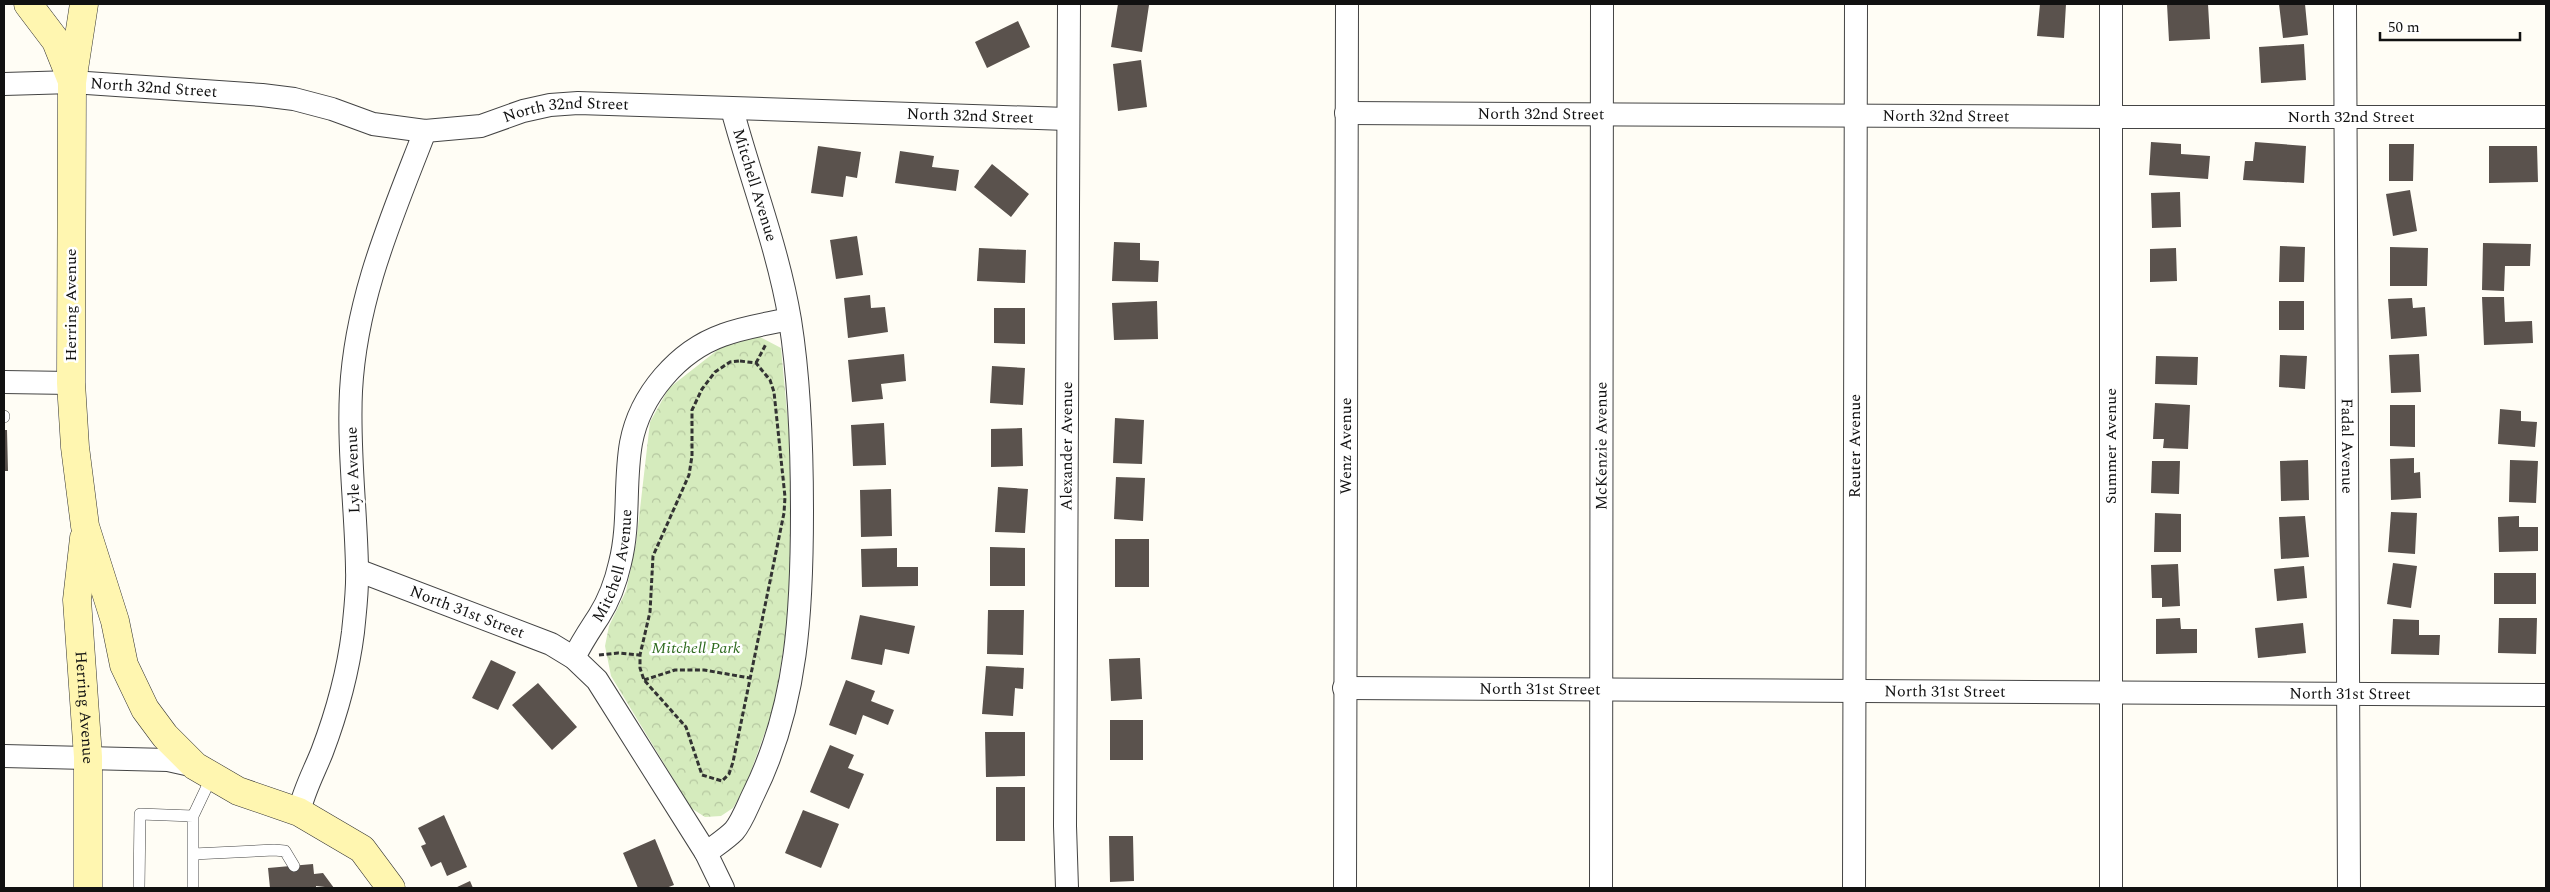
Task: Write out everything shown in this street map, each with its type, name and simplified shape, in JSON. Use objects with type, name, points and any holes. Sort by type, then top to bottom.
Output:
[{"type":"main road","points":[[28,4],[56,41],[72,82]]},
{"type":"main road","points":[[72,82],[84,4]]},
{"type":"main road","name":"Herring Avenue","points":[[72,82],[71,383],[85,526],[77,600],[88,758],[88,888]]},
{"type":"main road","name":"Herring Avenue","points":[[85,526],[115,621],[124,665],[133,686],[145,709],[165,736],[203,771]]},
{"type":"main road","points":[[203,771],[238,791],[299,812],[362,848],[391,888]]},
{"type":"street","name":"Alexander Avenue","points":[[1067,888],[1065,826],[1068,4]]},
{"type":"street","name":"Wenz Avenue","points":[[1345,888],[1347,4]]},
{"type":"street","name":"McKenzie Avenue","points":[[1601,888],[1602,4]]},
{"type":"street","name":"Reuter Avenue","points":[[1854,888],[1856,4]]},
{"type":"street","name":"Summer Avenue","points":[[2111,4],[2111,888]]},
{"type":"street","name":"Fadal Avenue","points":[[2345,4],[2350,694],[2349,888]]},
{"type":"street","name":"North 32nd Street","points":[[4,84],[72,82],[286,98],[332,109],[373,124],[426,131],[481,126],[541,107],[578,103],[732,110],[1067,119]]},
{"type":"street","name":"Mitchell Avenue","points":[[706,853],[735,830],[761,778],[786,704],[795,661],[802,584],[802,465],[798,380],[790,319],[775,252],[732,110]]},
{"type":"street","name":"North 32nd Street","points":[[1346,113],[2347,118],[2546,116]]},
{"type":"street","name":"Lyle Avenue","points":[[299,812],[303,794],[322,752],[339,698],[352,633],[357,570],[350,435],[351,390],[356,342],[375,259],[426,131]]},
{"type":"street","name":"Mitchell Avenue","points":[[574,658],[580,645],[601,614],[614,585],[627,528],[631,443],[637,424],[652,391],[668,372],[700,346],[723,335],[790,319]]},
{"type":"street","points":[[4,382],[71,383]]},
{"type":"street","name":"North 31st Street","points":[[357,570],[551,644],[574,658]]},
{"type":"street","points":[[574,658],[597,680],[706,853],[723,888]]},
{"type":"street","name":"North 31st Street","points":[[1344,688],[1601,691],[2546,694]]},
{"type":"street","points":[[4,756],[168,760],[203,771]]},
{"type":"lane","points":[[193,888],[193,816],[203,771]]},
{"type":"lane","points":[[139,888],[140,814],[193,816]]},
{"type":"lane","points":[[193,854],[280,850],[285,851],[294,866]]},
{"type":"path","points":[[740,361],[756,363],[770,380],[774,392],[785,497],[784,513],[750,678],[734,762],[729,774],[722,781],[702,775],[686,727],[644,680],[640,668],[640,655],[650,612],[653,556],[689,475],[692,456],[692,410],[702,389],[715,372],[730,362],[740,361]]},
{"type":"path","points":[[574,658],[618,653],[640,655]]},
{"type":"path","points":[[644,680],[675,670],[704,670],[750,678]]},
{"type":"green space","name":"Mitchell Park","points":[[758,336],[781,348],[793,476],[795,577],[774,707],[746,785],[733,808],[721,816],[705,817],[691,808],[611,676],[605,646],[609,626],[626,591],[636,544],[650,422],[669,388],[720,348]]},
{"type":"building","points":[[1118,4],[1149,5],[1142,52],[1111,47]]},
{"type":"building","points":[[2040,4],[2066,4],[2064,38],[2037,36]]},
{"type":"building","points":[[2167,4],[2208,4],[2210,39],[2169,41]]},
{"type":"building","points":[[2279,4],[2305,4],[2308,35],[2283,38]]},
{"type":"building","points":[[1018,21],[1030,47],[987,68],[975,42]]},
{"type":"building","points":[[2304,44],[2306,80],[2261,83],[2259,47]]},
{"type":"building","points":[[1141,60],[1147,107],[1118,111],[1113,64]]},
{"type":"building","points":[[2151,142],[2181,144],[2181,154],[2210,156],[2208,179],[2149,175]]},
{"type":"building","points":[[2255,142],[2306,146],[2304,183],[2243,180],[2245,161],[2253,161]]},
{"type":"building","points":[[2389,144],[2414,144],[2413,181],[2389,181]]},
{"type":"building","points":[[818,146],[861,152],[857,178],[846,176],[843,197],[811,193]]},
{"type":"building","points":[[2489,146],[2537,146],[2538,182],[2489,183]]},
{"type":"building","points":[[900,151],[934,156],[932,167],[959,170],[956,191],[895,183]]},
{"type":"building","points":[[992,164],[1029,194],[1011,217],[974,187]]},
{"type":"building","points":[[2410,190],[2417,231],[2393,236],[2386,194]]},
{"type":"building","points":[[2180,192],[2181,227],[2152,228],[2151,193]]},
{"type":"building","points":[[857,236],[863,275],[836,279],[830,240]]},
{"type":"building","points":[[1114,242],[1140,243],[1140,260],[1159,261],[1158,282],[1112,281]]},
{"type":"building","points":[[2483,243],[2531,244],[2530,266],[2505,266],[2504,291],[2482,290]]},
{"type":"building","points":[[2280,246],[2305,247],[2304,282],[2279,282]]},
{"type":"building","points":[[2390,247],[2428,248],[2427,286],[2390,286]]},
{"type":"building","points":[[979,248],[1026,250],[1025,283],[977,281]]},
{"type":"building","points":[[2176,248],[2177,281],[2150,282],[2150,249]]},
{"type":"building","points":[[870,295],[871,308],[885,307],[888,332],[848,338],[844,298]]},
{"type":"building","points":[[2482,297],[2504,297],[2505,322],[2532,321],[2533,343],[2484,345]]},
{"type":"building","points":[[2412,298],[2413,308],[2425,307],[2427,336],[2391,339],[2388,299]]},
{"type":"building","points":[[1157,301],[1158,339],[1114,340],[1112,303]]},
{"type":"building","points":[[2279,301],[2304,301],[2304,330],[2279,330]]},
{"type":"building","points":[[994,308],[1025,308],[1025,344],[994,343]]},
{"type":"building","points":[[904,354],[906,381],[881,384],[883,399],[852,402],[848,360]]},
{"type":"building","points":[[2419,354],[2421,392],[2391,393],[2389,355]]},
{"type":"building","points":[[2280,355],[2307,356],[2305,389],[2279,387]]},
{"type":"building","points":[[2156,356],[2198,357],[2197,385],[2155,384]]},
{"type":"building","points":[[992,366],[1025,368],[1023,405],[990,403]]},
{"type":"building","points":[[2155,403],[2190,405],[2188,449],[2163,448],[2164,439],[2153,439]]},
{"type":"building","points":[[2390,405],[2415,405],[2415,447],[2390,446]]},
{"type":"building","points":[[2500,409],[2521,411],[2521,421],[2537,422],[2535,447],[2498,444]]},
{"type":"building","points":[[1115,418],[1144,420],[1142,464],[1113,463]]},
{"type":"building","points":[[884,423],[886,465],[853,466],[851,425]]},
{"type":"building","points":[[1022,428],[1023,466],[991,467],[991,429]]},
{"type":"building","points":[[4,430],[7,430],[8,471],[4,471]]},
{"type":"building","points":[[2414,458],[2414,473],[2420,472],[2421,498],[2391,500],[2390,459]]},
{"type":"building","points":[[2308,460],[2309,500],[2281,501],[2280,461]]},
{"type":"building","points":[[2510,460],[2538,461],[2536,503],[2509,502]]},
{"type":"building","points":[[2152,461],[2180,461],[2179,494],[2151,493]]},
{"type":"building","points":[[1116,477],[1145,478],[1143,521],[1114,519]]},
{"type":"building","points":[[998,487],[1028,489],[1025,533],[995,532]]},
{"type":"building","points":[[891,489],[892,536],[861,537],[860,490]]},
{"type":"building","points":[[2391,512],[2417,513],[2415,554],[2388,552]]},
{"type":"building","points":[[2155,513],[2181,514],[2181,552],[2154,552]]},
{"type":"building","points":[[2305,516],[2309,557],[2281,559],[2279,517]]},
{"type":"building","points":[[2519,516],[2519,527],[2538,527],[2538,551],[2499,552],[2498,517]]},
{"type":"building","points":[[1115,539],[1149,539],[1149,587],[1115,587]]},
{"type":"building","points":[[990,547],[1025,548],[1025,586],[990,586]]},
{"type":"building","points":[[897,548],[897,567],[918,567],[918,586],[862,587],[861,549]]},
{"type":"building","points":[[2393,563],[2417,566],[2411,608],[2387,604]]},
{"type":"building","points":[[2178,564],[2180,606],[2162,607],[2162,598],[2152,598],[2151,565]]},
{"type":"building","points":[[2304,566],[2307,598],[2277,601],[2274,569]]},
{"type":"building","points":[[2494,573],[2536,573],[2536,604],[2494,604]]},
{"type":"building","points":[[988,610],[1024,610],[1023,655],[987,654]]},
{"type":"building","points":[[860,615],[915,626],[909,654],[885,649],[882,665],[851,659]]},
{"type":"building","points":[[2180,618],[2181,629],[2197,629],[2197,653],[2156,654],[2156,619]]},
{"type":"building","points":[[2499,618],[2537,618],[2536,654],[2498,653]]},
{"type":"building","points":[[2393,619],[2419,620],[2419,635],[2440,635],[2439,655],[2391,654]]},
{"type":"building","points":[[2303,623],[2306,653],[2258,658],[2255,628]]},
{"type":"building","points":[[1140,658],[1142,699],[1111,701],[1109,659]]},
{"type":"building","points":[[491,660],[516,672],[498,710],[472,698]]},
{"type":"building","points":[[986,666],[1024,668],[1023,689],[1015,688],[1013,716],[982,714]]},
{"type":"building","points":[[846,680],[875,691],[871,701],[894,710],[888,725],[863,715],[856,735],[829,725]]},
{"type":"building","points":[[538,683],[577,727],[552,750],[512,705]]},
{"type":"building","points":[[1110,720],[1143,720],[1143,760],[1110,760]]},
{"type":"building","points":[[985,732],[1025,732],[1025,776],[986,777]]},
{"type":"building","points":[[830,745],[854,755],[848,768],[864,774],[849,809],[810,792]]},
{"type":"building","points":[[996,787],[1025,787],[1025,841],[996,841]]},
{"type":"building","points":[[803,810],[839,824],[821,868],[785,853]]},
{"type":"building","points":[[444,815],[467,867],[447,876],[441,862],[431,867],[421,846],[426,844],[418,828]]},
{"type":"building","points":[[1109,836],[1133,836],[1134,881],[1110,882]]},
{"type":"building","points":[[655,839],[674,885],[666,888],[638,888],[623,853]]},
{"type":"building","points":[[313,864],[314,874],[323,873],[334,888],[316,886],[316,888],[270,888],[268,868]]},
{"type":"building","points":[[470,881],[473,888],[455,888]]}]
